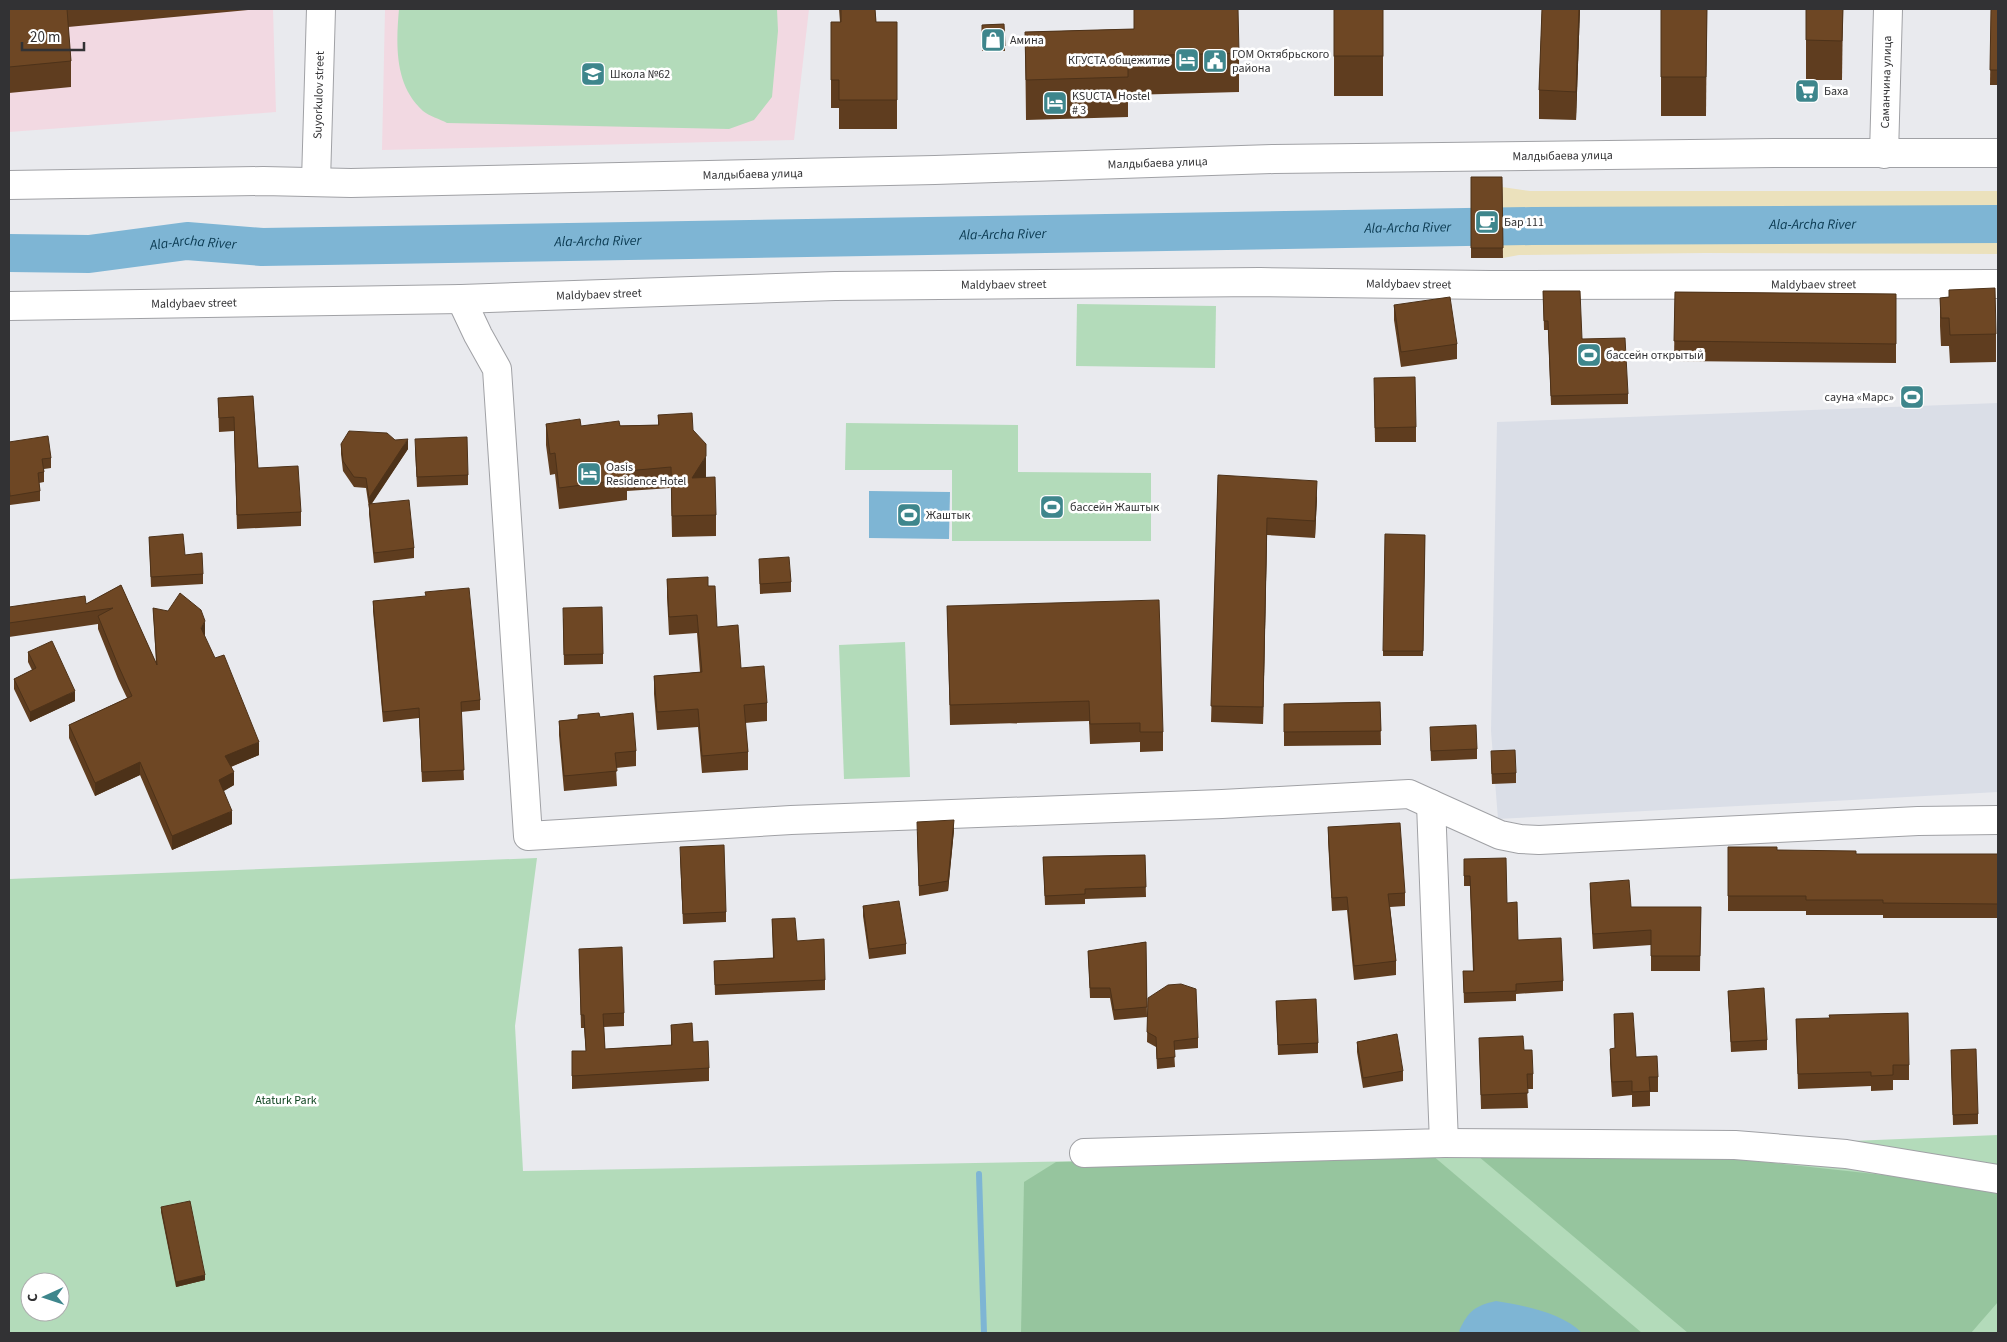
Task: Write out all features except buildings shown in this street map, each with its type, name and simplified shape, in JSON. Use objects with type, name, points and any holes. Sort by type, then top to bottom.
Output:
[{"type":"street","name":"Suyorkulov street","points":[[316,181],[321,9]]},
{"type":"street","name":"Саманчина улица","points":[[1884,154],[1888,9]]},
{"type":"street","name":"Малдыбаева улица","points":[[316,181],[361,183],[915,171],[1265,159],[1998,154]]},
{"type":"street","points":[[9,185],[316,181]]},
{"type":"street","name":"Maldybaev street","points":[[9,306],[461,299],[835,286],[1250,282],[1490,285],[1998,284]]},
{"type":"street","points":[[461,299],[497,369],[528,836],[791,820],[1222,804],[1409,794],[1500,835],[1540,840],[1918,821],[1998,820]]},
{"type":"street","points":[[1431,804],[1444,1142]]},
{"type":"street","points":[[1084,1153],[1444,1142],[1736,1145],[1846,1154],[1998,1179]]},
{"type":"shaded area","points":[[9,9],[273,9],[276,112],[9,132]]},
{"type":"shaded area","name":"Школа №62","points":[[385,9],[809,9],[794,140],[382,150]]},
{"type":"shaded area","points":[[1998,403],[1998,792],[1498,819],[1491,731],[1497,422]]},
{"type":"green space","name":"Школа №62","points":[[399,9],[777,9],[778,31],[772,97],[754,120],[729,129],[447,123],[423,111],[407,89],[399,63],[397,36]]},
{"type":"green space","points":[[1077,304],[1216,306],[1215,368],[1076,366]]},
{"type":"green space","name":"бассейн Жаштык","points":[[846,423],[1018,425],[1018,472],[1151,473],[1151,541],[952,541],[952,470],[845,470]]},
{"type":"green space","points":[[905,642],[910,777],[844,779],[839,645]]},
{"type":"green space","name":"Ataturk Park","points":[[537,858],[515,1026],[523,1171],[1432,1155],[1478,1156],[1998,1135],[1998,1333],[9,1333],[9,879]]},
{"type":"green space","points":[[1432,1155],[1642,1333],[1021,1333],[1024,1182],[1056,1162]]},
{"type":"green space","points":[[1478,1156],[1717,1157],[1884,1175],[1998,1192],[1998,1302],[1971,1333],[1688,1333]]},
{"type":"sand","points":[[1502,187],[1530,191],[1998,191],[1998,254],[1704,253],[1519,255],[1503,258]]},
{"type":"water","name":"Жаштык","points":[[869,491],[950,492],[949,539],[869,538]]},
{"type":"water","points":[[1496,1301],[1553,1315],[1564,1320],[1582,1333],[1461,1333],[1459,1331],[1473,1310]]},
{"type":"waterway","name":"Ala-Archa River","points":[[9,253],[89,254],[187,241],[262,247],[1532,226],[1998,224]]},
{"type":"waterway","points":[[979,1174],[984,1333]]},
{"type":"place","name":"Амина","points":[[993,40]]},
{"type":"place","name":"КГУСТА общежитие","points":[[1187,60]]},
{"type":"place","name":"ГОМ Октябрьского района","points":[[1215,61]]},
{"type":"place","name":"Школа №62","points":[[593,74]]},
{"type":"place","name":"Баха","points":[[1807,91]]},
{"type":"place","name":"KSUCTA_Hostel # 3","points":[[1055,103]]},
{"type":"place","name":"Бар 111","points":[[1487,222]]},
{"type":"place","name":"бассейн открытый","points":[[1589,355]]},
{"type":"place","name":"сауна «Марс»","points":[[1912,397]]},
{"type":"place","name":"Oasis Residence Hotel","points":[[589,474]]},
{"type":"place","name":"бассейн Жаштык","points":[[1052,507]]},
{"type":"place","name":"Жаштык","points":[[909,515]]}]
